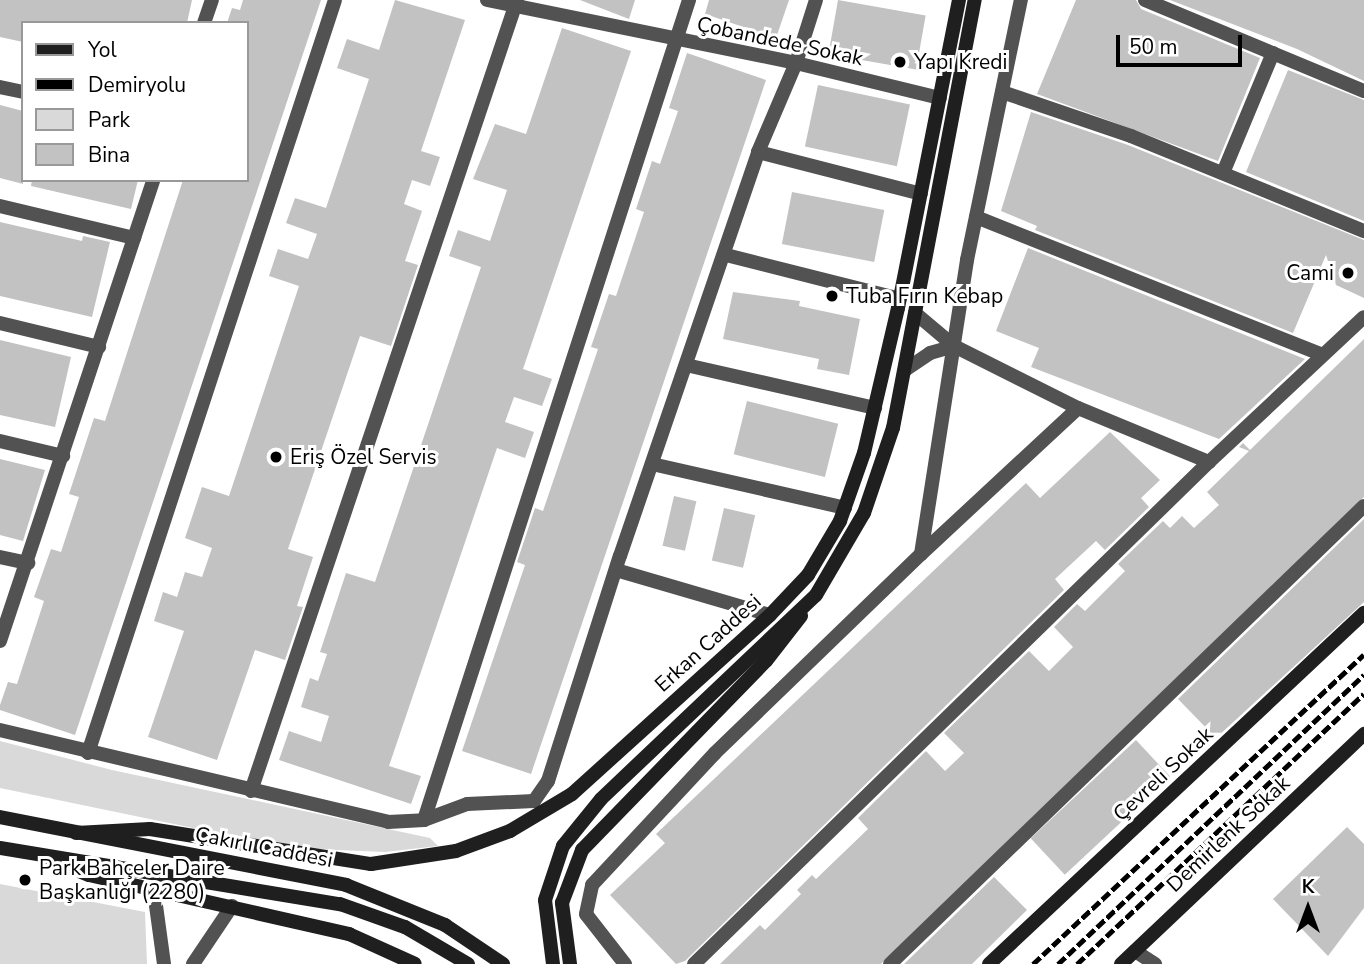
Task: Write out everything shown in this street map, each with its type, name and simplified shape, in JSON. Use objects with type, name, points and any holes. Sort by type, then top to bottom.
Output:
[{"type":"main road","name":"Erkan Caddesi","points":[[553,964],[545,900],[563,846],[579,822],[816,595],[864,513],[887,451],[905,370],[975,0]]},
{"type":"main road","name":"Erkan Caddesi","points":[[76,833],[150,828],[371,864],[427,858],[483,843],[532,820],[572,794],[771,615],[808,576],[845,508],[875,408],[940,98],[954,1]]},
{"type":"main road","points":[[570,964],[562,903],[582,850],[766,661],[816,595]]},
{"type":"main road","name":"Çevreli Sokak","points":[[989,964],[1364,613]]},
{"type":"main road","name":"Demirlenk Sokak","points":[[1121,964],[1364,734]]},
{"type":"main road","name":"Çakırlı Caddesi","points":[[0,817],[346,885],[445,925],[503,964]]},
{"type":"main road","name":"Çakırlı Caddesi","points":[[0,848],[93,860],[340,904],[405,927],[468,964]]},
{"type":"main road","points":[[35,854],[89,875],[349,934],[415,964]]},
{"type":"street","points":[[205,21],[212,0]]},
{"type":"street","points":[[88,753],[334,0]]},
{"type":"street","name":"Çobandede Sokak","points":[[487,0],[516,3],[676,40],[796,63],[940,98]]},
{"type":"street","points":[[424,820],[689,0]]},
{"type":"street","points":[[0,730],[88,753],[388,821],[424,820],[467,804],[534,801],[548,781],[615,570],[726,255],[758,152],[796,63],[816,0]]},
{"type":"street","points":[[921,554],[976,217],[1021,0]]},
{"type":"street","points":[[1145,0],[1364,91]]},
{"type":"street","points":[[251,791],[516,3]]},
{"type":"street","points":[[1223,173],[1273,53]]},
{"type":"street","points":[[0,87],[21,92]]},
{"type":"street","points":[[1002,92],[1223,173],[1364,231]]},
{"type":"street","points":[[758,152],[921,194]]},
{"type":"street","points":[[0,641],[28,564],[152,182]]},
{"type":"street","points":[[0,206],[134,238]]},
{"type":"street","points":[[976,217],[1320,354]]},
{"type":"street","points":[[726,255],[900,299]]},
{"type":"street","points":[[915,313],[954,346],[1078,408],[1209,463]]},
{"type":"street","points":[[694,964],[1320,354],[1364,317]]},
{"type":"street","points":[[0,323],[99,346]]},
{"type":"street","points":[[905,370],[930,353],[954,346]]},
{"type":"street","points":[[686,365],[875,408]]},
{"type":"street","points":[[625,964],[586,914],[592,885],[715,753],[921,554],[1078,408]]},
{"type":"street","points":[[0,441],[63,456]]},
{"type":"street","points":[[652,464],[845,508]]},
{"type":"street","points":[[890,964],[1364,506]]},
{"type":"street","points":[[0,557],[28,564]]},
{"type":"street","points":[[615,570],[771,615]]},
{"type":"street","points":[[154,891],[164,964]]},
{"type":"street","points":[[193,964],[232,906]]},
{"type":"street","points":[[1135,951],[1154,964]]},
{"type":"green space","points":[[0,741],[112,770],[430,838],[438,846],[385,852],[290,848],[0,788]]},
{"type":"green space","points":[[0,884],[145,912],[147,964],[0,964]]},
{"type":"building","points":[[0,0],[192,0],[187,21],[21,21],[21,42],[0,37]]},
{"type":"building","points":[[243,0],[321,0],[75,735],[0,710],[0,705],[8,682],[17,684],[44,601],[34,597],[51,549],[61,552],[79,497],[69,494],[94,418],[105,421],[182,182],[248,182],[248,21],[228,21],[232,8],[240,10]]},
{"type":"building","points":[[395,0],[465,20],[421,151],[440,157],[430,186],[412,180],[404,204],[422,211],[405,261],[418,265],[391,346],[360,336],[288,549],[313,557],[297,606],[303,607],[285,660],[255,650],[217,760],[148,737],[184,631],[154,621],[163,592],[177,597],[185,572],[202,577],[212,548],[185,538],[202,487],[229,496],[299,286],[269,276],[278,249],[308,259],[317,234],[286,223],[295,198],[326,208],[369,79],[337,68],[347,39],[379,50]]},
{"type":"building","points":[[580,0],[635,0],[629,19]]},
{"type":"building","points":[[709,0],[789,0],[776,38],[705,14]]},
{"type":"building","points":[[838,0],[926,15],[916,70],[828,54]]},
{"type":"building","points":[[1076,0],[1136,0],[1141,9],[1260,58],[1218,161],[1037,94]]},
{"type":"building","points":[[1170,0],[1364,0],[1364,81],[1297,49]]},
{"type":"building","points":[[562,28],[631,51],[523,369],[552,379],[542,406],[514,397],[505,422],[534,432],[525,458],[497,448],[389,766],[421,776],[411,804],[279,760],[289,731],[321,742],[329,716],[301,707],[310,678],[318,681],[327,654],[320,652],[346,573],[375,582],[481,267],[449,256],[458,230],[490,241],[507,190],[473,179],[495,124],[526,134]]},
{"type":"building","points":[[687,53],[766,80],[531,774],[462,751],[525,565],[517,562],[535,508],[543,511],[598,349],[591,347],[609,294],[616,296],[644,212],[636,209],[652,161],[660,164],[678,111],[669,108]]},
{"type":"building","points":[[1288,70],[1364,100],[1364,221],[1246,172]]},
{"type":"building","points":[[818,85],[910,105],[897,166],[805,147]]},
{"type":"building","points":[[0,105],[21,110],[23,184],[0,178]]},
{"type":"building","points":[[1031,112],[1128,145],[1364,240],[1364,298],[1336,285],[1326,255],[1293,333],[1035,230],[1037,226],[1001,211]]},
{"type":"building","points":[[32,182],[138,182],[131,209],[31,186]]},
{"type":"building","points":[[792,192],[884,210],[874,262],[782,244]]},
{"type":"building","points":[[0,222],[82,241],[83,236],[110,242],[92,317],[0,296]]},
{"type":"building","points":[[1028,248],[1305,359],[1219,439],[1031,367],[1039,348],[996,331]]},
{"type":"building","points":[[733,292],[800,301],[799,306],[860,319],[849,375],[817,369],[819,359],[723,339]]},
{"type":"building","points":[[1364,339],[1364,497],[881,964],[720,964],[760,925],[765,930],[801,894],[797,890],[812,875],[816,879],[868,829],[858,818],[926,751],[945,771],[964,753],[944,733],[1029,651],[1049,671],[1073,647],[1054,627],[1077,604],[1085,611],[1125,571],[1118,564],[1163,521],[1170,528],[1182,516],[1194,528],[1219,505],[1207,492],[1249,451],[1239,447],[1243,443],[1250,450]]},
{"type":"building","points":[[0,340],[71,357],[55,427],[0,415]]},
{"type":"building","points":[[747,401],[838,424],[825,477],[734,454]]},
{"type":"building","points":[[1110,432],[1160,480],[1141,498],[1149,507],[1105,550],[1096,541],[1055,579],[1064,590],[685,961],[676,964],[610,895],[665,843],[656,834],[1026,483],[1040,498]]},
{"type":"building","points":[[0,459],[45,470],[23,541],[0,535]]},
{"type":"building","points":[[674,496],[696,501],[685,551],[663,546]]},
{"type":"building","points":[[724,508],[755,515],[743,568],[712,561]]},
{"type":"building","points":[[1364,519],[1364,602],[1216,738],[1178,699]]},
{"type":"building","points":[[1136,740],[1170,777],[1065,875],[1031,838]]},
{"type":"building","points":[[1347,827],[1364,844],[1364,908],[1328,956],[1273,899]]},
{"type":"building","points":[[994,877],[1027,910],[972,964],[904,964]]},
{"type":"railway","points":[[1033,964],[1364,654]]},
{"type":"railway","points":[[1058,964],[1364,675]]},
{"type":"railway","points":[[1077,964],[1364,694]]},
{"type":"place","name":"Yapı Kredi","points":[[900,62]]},
{"type":"place","name":"Cami","points":[[1348,273]]},
{"type":"place","name":"Tuba Fırın Kebap","points":[[832,296]]},
{"type":"place","name":"Eriş Özel Servis","points":[[276,457]]},
{"type":"place","name":"Park Bahçeler Dai̇re Başkanlığı (2280)","points":[[25,880]]}]
